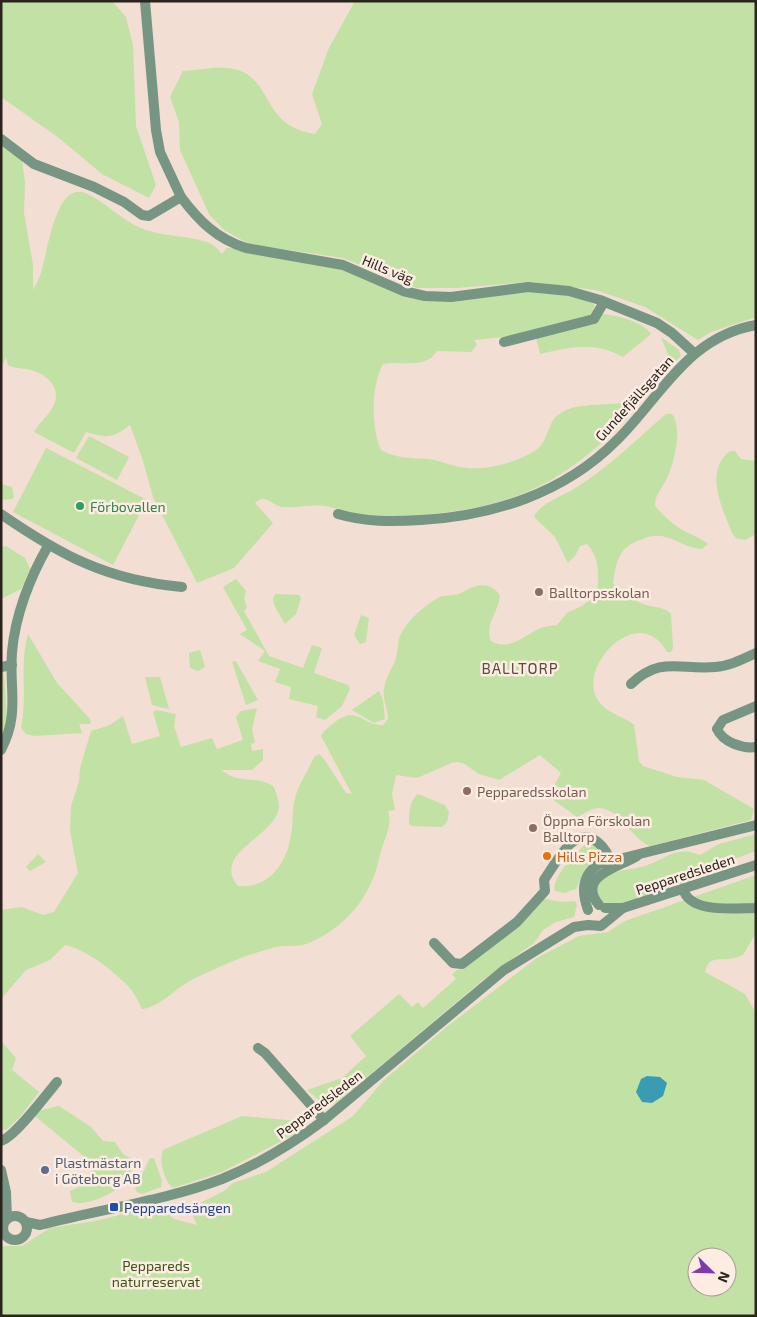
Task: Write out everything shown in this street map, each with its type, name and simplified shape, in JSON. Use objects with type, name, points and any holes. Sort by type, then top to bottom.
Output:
[{"type":"street","name":"Hills väg","points":[[145,1],[156,130],[160,152],[181,197],[196,218],[230,244],[266,253],[343,265],[414,294],[451,297],[528,287],[570,291],[604,302]]},
{"type":"street","points":[[1,139],[34,164],[94,187],[124,202],[142,215],[149,216],[181,197]]},
{"type":"street","points":[[504,342],[594,319],[604,302]]},
{"type":"street","name":"Gundefjällsgatan","points":[[604,302],[657,322],[694,353]]},
{"type":"street","name":"Gundefjällsgatan","points":[[338,514],[371,520],[432,519],[482,512],[542,493],[571,477],[602,454],[634,422],[694,353],[720,337],[756,325]]},
{"type":"street","points":[[1,514],[48,546],[103,571],[153,583],[182,587]]},
{"type":"street","points":[[1,750],[9,733],[14,709],[6,666],[20,613],[37,565],[48,546]]},
{"type":"street","points":[[631,684],[646,671],[658,666],[718,667],[756,653]]},
{"type":"street","points":[[756,706],[723,720],[717,727],[720,734],[735,744],[745,748],[756,747]]},
{"type":"street","points":[[611,864],[594,883],[593,893],[608,916],[605,923],[597,927],[591,925],[586,920],[587,912],[584,898],[585,880],[592,869],[756,825]]},
{"type":"street","points":[[434,943],[453,963],[462,964],[524,915],[545,891],[544,880],[568,847],[576,841],[586,838],[598,842],[606,849],[611,864]]},
{"type":"street","name":"Pepparedsleden","points":[[605,923],[624,908],[756,865]]},
{"type":"street","points":[[683,889],[686,897],[693,903],[704,907],[756,908]]},
{"type":"street","points":[[587,912],[593,906],[602,907]]},
{"type":"street","name":"Pepparedsleden","points":[[602,907],[624,908]]},
{"type":"street","name":"Pepparedsleden","points":[[40,1225],[22,1220],[4,1228],[16,1241],[40,1225],[164,1196],[222,1178],[280,1151],[324,1120],[504,970],[574,927],[587,912]]},
{"type":"street","name":"Pepparedsleden","points":[[574,927],[591,925]]},
{"type":"street","points":[[258,1048],[265,1053],[324,1120]]},
{"type":"street","points":[[1,1141],[6,1140],[17,1130],[57,1082]]},
{"type":"street","points":[[1,1170],[6,1192],[4,1228]]},
{"type":"street","points":[[6,1192],[22,1220],[26,1234]]},
{"type":"green space","points":[[1,1],[112,1],[126,17],[133,45],[136,126],[156,185],[149,198],[102,174],[59,138],[1,97]]},
{"type":"green space","points":[[355,1],[756,1],[756,317],[711,332],[698,340],[645,307],[596,290],[529,282],[457,288],[417,288],[343,258],[249,244],[224,230],[209,214],[180,150],[179,122],[170,97],[183,71],[227,68],[241,71],[252,78],[259,86],[277,115],[286,123],[298,130],[315,134],[322,124],[312,94],[329,48]]},
{"type":"green space","points":[[1,142],[22,160],[25,183],[24,213],[33,265],[33,290],[41,273],[59,209],[66,198],[75,192],[85,193],[93,197],[135,226],[159,233],[207,242],[222,254],[227,248],[231,248],[344,270],[408,297],[533,291],[582,298],[595,305],[592,314],[587,317],[513,336],[474,340],[477,345],[471,352],[437,351],[432,357],[420,362],[383,364],[374,395],[374,419],[381,450],[387,453],[429,459],[462,467],[485,468],[521,458],[536,450],[543,442],[554,418],[572,408],[621,403],[631,410],[626,420],[602,442],[557,476],[510,498],[484,506],[400,518],[369,519],[324,506],[284,507],[266,499],[259,500],[255,503],[273,523],[234,568],[197,583],[153,497],[130,425],[118,433],[109,436],[86,432],[74,453],[34,432],[49,413],[56,398],[54,386],[50,381],[34,371],[8,365],[6,357],[1,368]]},
{"type":"green space","points":[[604,314],[637,323],[651,334],[623,357],[592,347],[562,349],[540,354],[536,338]]},
{"type":"green space","points":[[661,337],[679,350],[681,356],[659,376],[659,372],[669,357]]},
{"type":"green space","points":[[666,414],[672,414],[677,428],[675,455],[670,472],[657,495],[655,506],[676,526],[708,544],[702,549],[698,549],[669,538],[656,536],[635,542],[628,546],[620,555],[613,583],[619,590],[633,599],[646,605],[662,608],[671,614],[673,648],[671,652],[667,652],[655,638],[641,633],[627,636],[613,645],[602,658],[595,673],[594,688],[599,702],[603,706],[634,725],[639,761],[643,766],[677,777],[704,780],[754,809],[751,820],[650,846],[637,837],[614,813],[596,808],[577,817],[548,796],[561,773],[540,755],[499,780],[479,774],[463,763],[454,762],[417,778],[396,775],[392,794],[395,810],[388,811],[388,828],[371,884],[355,909],[333,930],[320,938],[303,945],[280,946],[268,949],[230,962],[194,978],[160,1002],[142,1009],[132,991],[114,973],[82,951],[65,945],[50,960],[26,970],[1,999],[1,910],[22,907],[43,915],[54,912],[78,873],[70,831],[71,806],[79,782],[80,768],[91,731],[110,725],[123,716],[132,744],[160,736],[153,712],[156,710],[176,714],[174,726],[181,747],[212,738],[217,749],[243,740],[236,717],[241,711],[257,708],[252,729],[255,743],[251,744],[252,751],[263,749],[263,760],[252,770],[221,770],[236,778],[261,781],[274,787],[279,804],[276,817],[238,854],[232,863],[232,874],[238,886],[258,884],[266,880],[279,867],[288,850],[296,795],[314,757],[319,754],[346,793],[352,794],[321,736],[335,722],[349,715],[370,723],[383,725],[388,719],[384,697],[385,683],[396,658],[401,633],[421,610],[441,597],[460,594],[473,587],[483,585],[492,588],[500,595],[489,629],[489,635],[491,641],[504,645],[511,644],[543,627],[557,625],[567,613],[582,606],[597,594],[598,574],[596,561],[587,544],[580,546],[575,556],[568,563],[555,537],[534,517],[546,504],[574,489],[598,472]]},
{"type":"green space","points":[[89,436],[129,457],[117,480],[76,458]]},
{"type":"green space","name":"Förbovallen","points":[[46,448],[147,500],[113,565],[13,512]]},
{"type":"green space","points":[[730,451],[735,451],[741,459],[756,461],[756,534],[745,540],[736,538],[732,533],[720,502],[716,480],[722,460]]},
{"type":"green space","points":[[1,484],[12,487],[14,497],[12,499],[1,500]]},
{"type":"green space","points":[[6,546],[25,558],[30,569],[21,589],[1,599],[1,547]]},
{"type":"green space","points":[[236,579],[246,591],[244,598],[247,608],[244,611],[269,656],[303,668],[312,645],[322,648],[314,673],[348,685],[350,689],[342,706],[325,720],[316,717],[318,706],[289,699],[291,687],[275,682],[280,669],[258,661],[265,651],[240,634],[247,630],[223,587]]},
{"type":"green space","points":[[276,594],[299,595],[301,598],[296,614],[285,624],[274,605],[273,597]]},
{"type":"green space","points":[[361,615],[369,618],[366,642],[360,644],[354,635]]},
{"type":"green space","points":[[28,634],[57,683],[91,720],[90,724],[79,724],[82,733],[34,736],[26,734],[21,728],[24,704],[24,658]]},
{"type":"green space","points":[[200,650],[205,667],[198,671],[190,668],[189,653]]},
{"type":"green space","points":[[236,661],[258,700],[246,705],[232,662]]},
{"type":"green space","points":[[1,671],[4,672],[7,718],[1,739]]},
{"type":"green space","points":[[145,677],[160,677],[169,709],[152,705]]},
{"type":"green space","points":[[379,691],[383,700],[385,719],[374,723],[352,710]]},
{"type":"green space","points":[[418,794],[445,805],[449,812],[447,822],[442,827],[412,826],[409,824],[411,803]]},
{"type":"green space","points":[[756,834],[756,851],[710,868],[708,875],[615,906],[603,903],[596,894],[602,879],[614,872],[645,866],[677,852],[691,852],[700,855],[719,844]]},
{"type":"green space","points":[[586,844],[596,846],[600,851],[598,860],[582,876],[576,889],[564,893],[555,891],[556,880],[560,873]]},
{"type":"green space","points":[[38,854],[46,862],[30,871],[26,867]]},
{"type":"green space","name":"Peppareds naturreservat","points":[[756,875],[756,933],[743,955],[731,959],[712,961],[708,964],[705,972],[745,994],[756,1013],[756,1316],[1,1316],[1,1246],[22,1246],[50,1228],[95,1221],[143,1209],[164,1211],[174,1219],[197,1225],[193,1216],[196,1206],[224,1191],[233,1183],[266,1172],[353,1116],[384,1080],[449,1025],[537,958],[579,936],[608,932],[625,921]]},
{"type":"green space","points":[[542,898],[561,902],[575,901],[577,905],[574,917],[556,922],[543,930],[534,943],[483,980],[335,1104],[325,1105],[307,1090],[342,1078],[366,1056],[350,1036],[399,994],[412,1007],[418,1002],[423,1008],[456,979],[452,974],[457,970],[463,969],[513,930]]},
{"type":"green space","points":[[1,1041],[16,1058],[12,1070],[39,1092],[19,1118],[6,1130],[1,1129]]},
{"type":"green space","points":[[59,1106],[91,1127],[103,1141],[115,1142],[123,1154],[133,1160],[133,1169],[129,1178],[112,1192],[101,1198],[80,1203],[72,1202],[70,1191],[90,1182],[93,1162],[35,1116],[37,1111]]},
{"type":"green space","points":[[242,1116],[297,1121],[301,1128],[295,1134],[222,1172],[173,1188],[170,1185],[163,1170],[163,1150]]},
{"type":"green space","points":[[150,1158],[154,1158],[162,1181],[161,1187],[142,1194],[135,1189]]},
{"type":"water","points":[[647,1076],[660,1077],[667,1083],[663,1096],[652,1103],[642,1102],[636,1092],[641,1079]]},
{"type":"place","name":"Förbovallen","points":[[80,506]]},
{"type":"place","name":"Balltorpsskolan","points":[[539,592]]},
{"type":"place","name":"Pepparedsskolan","points":[[467,791]]},
{"type":"place","name":"Öppna Förskolan Balltorp","points":[[533,828]]},
{"type":"place","name":"Hills Pizza","points":[[547,856]]},
{"type":"place","name":"Plastmästarn i Göteborg AB","points":[[45,1170]]},
{"type":"place","name":"Pepparedsängen","points":[[114,1207]]},
{"type":"district","name":"BALLTORP","points":[[520,668]]}]
